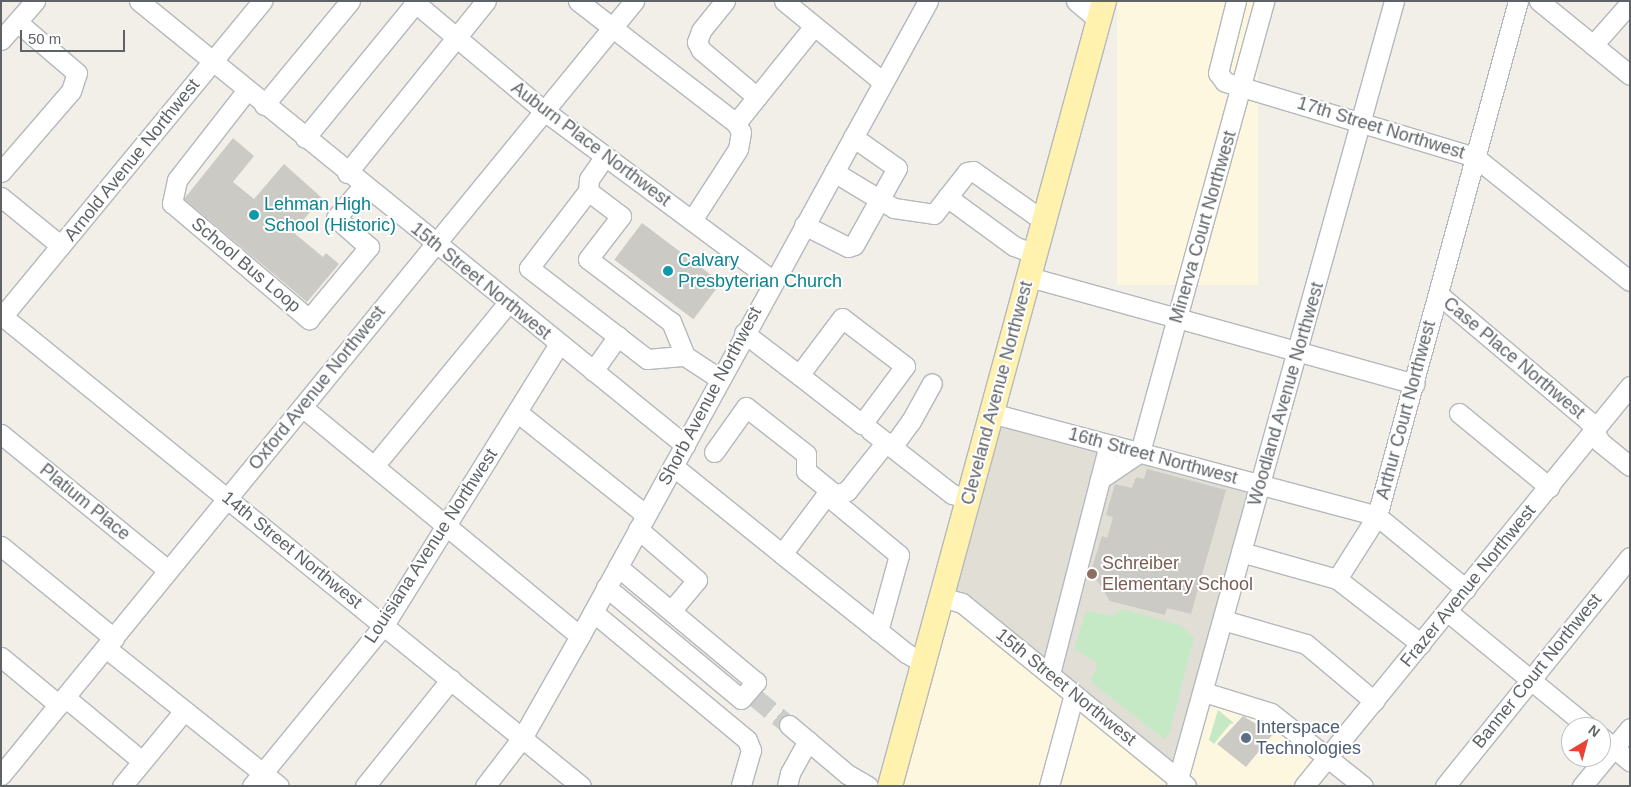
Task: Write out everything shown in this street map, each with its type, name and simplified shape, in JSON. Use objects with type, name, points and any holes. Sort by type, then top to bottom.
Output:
[{"type":"main road","name":"Cleveland Avenue Northwest","points":[[896,784],[924,663],[1102,10]]},
{"type":"street","points":[[1,40],[35,1]]},
{"type":"street","name":"15th Street Northwest","points":[[139,1],[434,244],[685,445]]},
{"type":"street","name":"Arnold Avenue Northwest","points":[[2,316],[262,1]]},
{"type":"street","points":[[264,105],[350,1]]},
{"type":"street","points":[[346,172],[486,1]]},
{"type":"street","points":[[578,1],[738,127]]},
{"type":"street","name":"Oxford Avenue Northwest","points":[[1,775],[634,1]]},
{"type":"street","points":[[725,1],[701,31],[697,42],[701,50],[757,97]]},
{"type":"street","name":"Shorb Avenue Northwest","points":[[485,786],[522,738],[580,636],[685,445],[744,332],[928,1]]},
{"type":"street","points":[[1076,1],[1102,10]]},
{"type":"street","name":"17th Street Northwest","points":[[1236,1],[1218,72],[1225,82],[1475,156],[1630,281]]},
{"type":"street","name":"Minerva Court Northwest","points":[[1140,452],[1264,1]]},
{"type":"street","name":"Woodland Avenue Northwest","points":[[1180,784],[1241,552],[1394,1]]},
{"type":"street","name":"Arthur Court Northwest","points":[[1337,578],[1377,516],[1518,1]]},
{"type":"street","points":[[1539,1],[1630,75]]},
{"type":"street","points":[[305,138],[415,2]]},
{"type":"street","name":"Auburn Place Northwest","points":[[415,2],[543,110],[773,281]]},
{"type":"street","points":[[1593,46],[1630,3]]},
{"type":"street","points":[[794,4],[814,26],[883,82]]},
{"type":"street","points":[[1,172],[71,91],[76,73],[17,22]]},
{"type":"street","points":[[692,220],[738,149],[738,127],[757,97],[814,26]]},
{"type":"street","name":"School Bus Loop","points":[[247,90],[177,180],[172,203],[309,319],[369,247],[336,218],[363,186]]},
{"type":"street","points":[[804,225],[848,247],[854,245],[897,168],[853,137]]},
{"type":"street","points":[[606,156],[589,179],[588,191],[529,268],[647,359],[685,356]]},
{"type":"street","points":[[834,172],[894,208],[934,214],[967,172],[972,171],[1044,221]]},
{"type":"street","points":[[588,191],[621,216],[588,259],[671,322],[685,356],[720,379]]},
{"type":"street","points":[[1,197],[61,246]]},
{"type":"street","points":[[947,197],[1014,246],[1035,254]]},
{"type":"street","points":[[1029,277],[1298,350],[1414,384]]},
{"type":"street","name":"Case Place Northwest","points":[[1438,294],[1589,421],[1600,442],[1630,466]]},
{"type":"street","points":[[374,466],[508,303]]},
{"type":"street","name":"14th Street Northwest","points":[[2,316],[581,786]]},
{"type":"street","points":[[799,375],[842,318],[905,366],[866,427]]},
{"type":"street","points":[[744,332],[952,494],[968,499]]},
{"type":"street","points":[[593,371],[618,336]]},
{"type":"street","name":"Louisiana Avenue Northwest","points":[[257,780],[384,625],[559,344]]},
{"type":"street","points":[[782,554],[824,498],[847,492],[911,421],[932,383]]},
{"type":"street","name":"Frazer Avenue Northwest","points":[[1304,786],[1448,612],[1630,386]]},
{"type":"street","points":[[302,407],[580,636]]},
{"type":"street","points":[[714,452],[746,408],[806,454],[806,471],[899,555],[878,631]]},
{"type":"street","points":[[517,412],[642,522],[697,580],[671,611]]},
{"type":"street","points":[[1459,412],[1549,487]]},
{"type":"street","name":"16th Street Northwest","points":[[991,413],[1377,516],[1466,589]]},
{"type":"street","name":"Platium Place","points":[[1,434],[168,570]]},
{"type":"street","points":[[1050,674],[1109,445]]},
{"type":"street","points":[[1100,479],[1140,452]]},
{"type":"street","points":[[673,466],[878,631],[924,663]]},
{"type":"street","points":[[1,546],[110,643],[257,780],[279,786]]},
{"type":"street","points":[[1241,552],[1337,578],[1421,644]]},
{"type":"street","name":"Banner Court Northwest","points":[[1445,786],[1630,557]]},
{"type":"street","points":[[606,587],[742,699],[752,694],[756,682],[618,567]]},
{"type":"street","name":"15th Street Northwest","points":[[942,597],[962,602],[1180,784]]},
{"type":"street","points":[[593,612],[751,746],[742,786]]},
{"type":"street","points":[[1448,612],[1576,717]]},
{"type":"street","points":[[1223,620],[1306,644],[1374,700]]},
{"type":"street","points":[[1,657],[142,762]]},
{"type":"street","points":[[374,783],[451,679]]},
{"type":"street","points":[[1204,692],[1271,713],[1363,786]]},
{"type":"street","points":[[1049,786],[1074,694]]},
{"type":"street","points":[[122,786],[183,712]]},
{"type":"street","points":[[789,725],[847,774],[868,786]]},
{"type":"street","points":[[1611,740],[1630,728]]},
{"type":"street","points":[[787,786],[790,773],[808,741]]},
{"type":"street","points":[[1611,746],[1630,761]]},
{"type":"street","points":[[1582,786],[1593,767]]},
{"type":"street","points":[[1,779],[10,786]]},
{"type":"shaded area","points":[[1117,1],[1258,1],[1258,285],[1117,285]]},
{"type":"shaded area","name":"Schreiber Elementary School","points":[[991,413],[1261,485],[1178,779],[942,597]]},
{"type":"shaded area","points":[[942,597],[1204,692],[1250,704],[1328,757],[1304,786],[890,786]]},
{"type":"green space","points":[[1123,609],[1182,626],[1194,638],[1169,734],[1164,739],[1094,684],[1091,680],[1097,667],[1096,662],[1074,649],[1086,611],[1112,616]]},
{"type":"green space","points":[[1218,710],[1234,723],[1230,724],[1214,744],[1209,740]]},
{"type":"building","name":"Lehman High School (Historic)","points":[[233,138],[254,156],[233,182],[254,199],[284,164],[322,198],[293,232],[323,257],[326,253],[339,264],[307,302],[184,199]]},
{"type":"building","name":"Calvary Presbyterian Church","points":[[642,223],[721,283],[693,319],[614,260]]},
{"type":"building","name":"Schreiber Elementary School","points":[[1147,469],[1226,490],[1191,614],[1167,608],[1165,615],[1110,601],[1091,571],[1102,536],[1107,538],[1113,517],[1106,515],[1115,484],[1132,488],[1136,477],[1144,479]]},
{"type":"building","name":"Interspace Technologies","points":[[1243,716],[1273,734],[1246,767],[1217,744]]},
{"type":"tunnel","points":[[756,698],[789,725]]},
{"type":"place","name":"Lehman High School (Historic)","points":[[254,215]]},
{"type":"place","name":"Calvary Presbyterian Church","points":[[668,271]]},
{"type":"place","name":"Schreiber Elementary School","points":[[1092,574]]},
{"type":"place","name":"Interspace Technologies","points":[[1246,738]]}]
